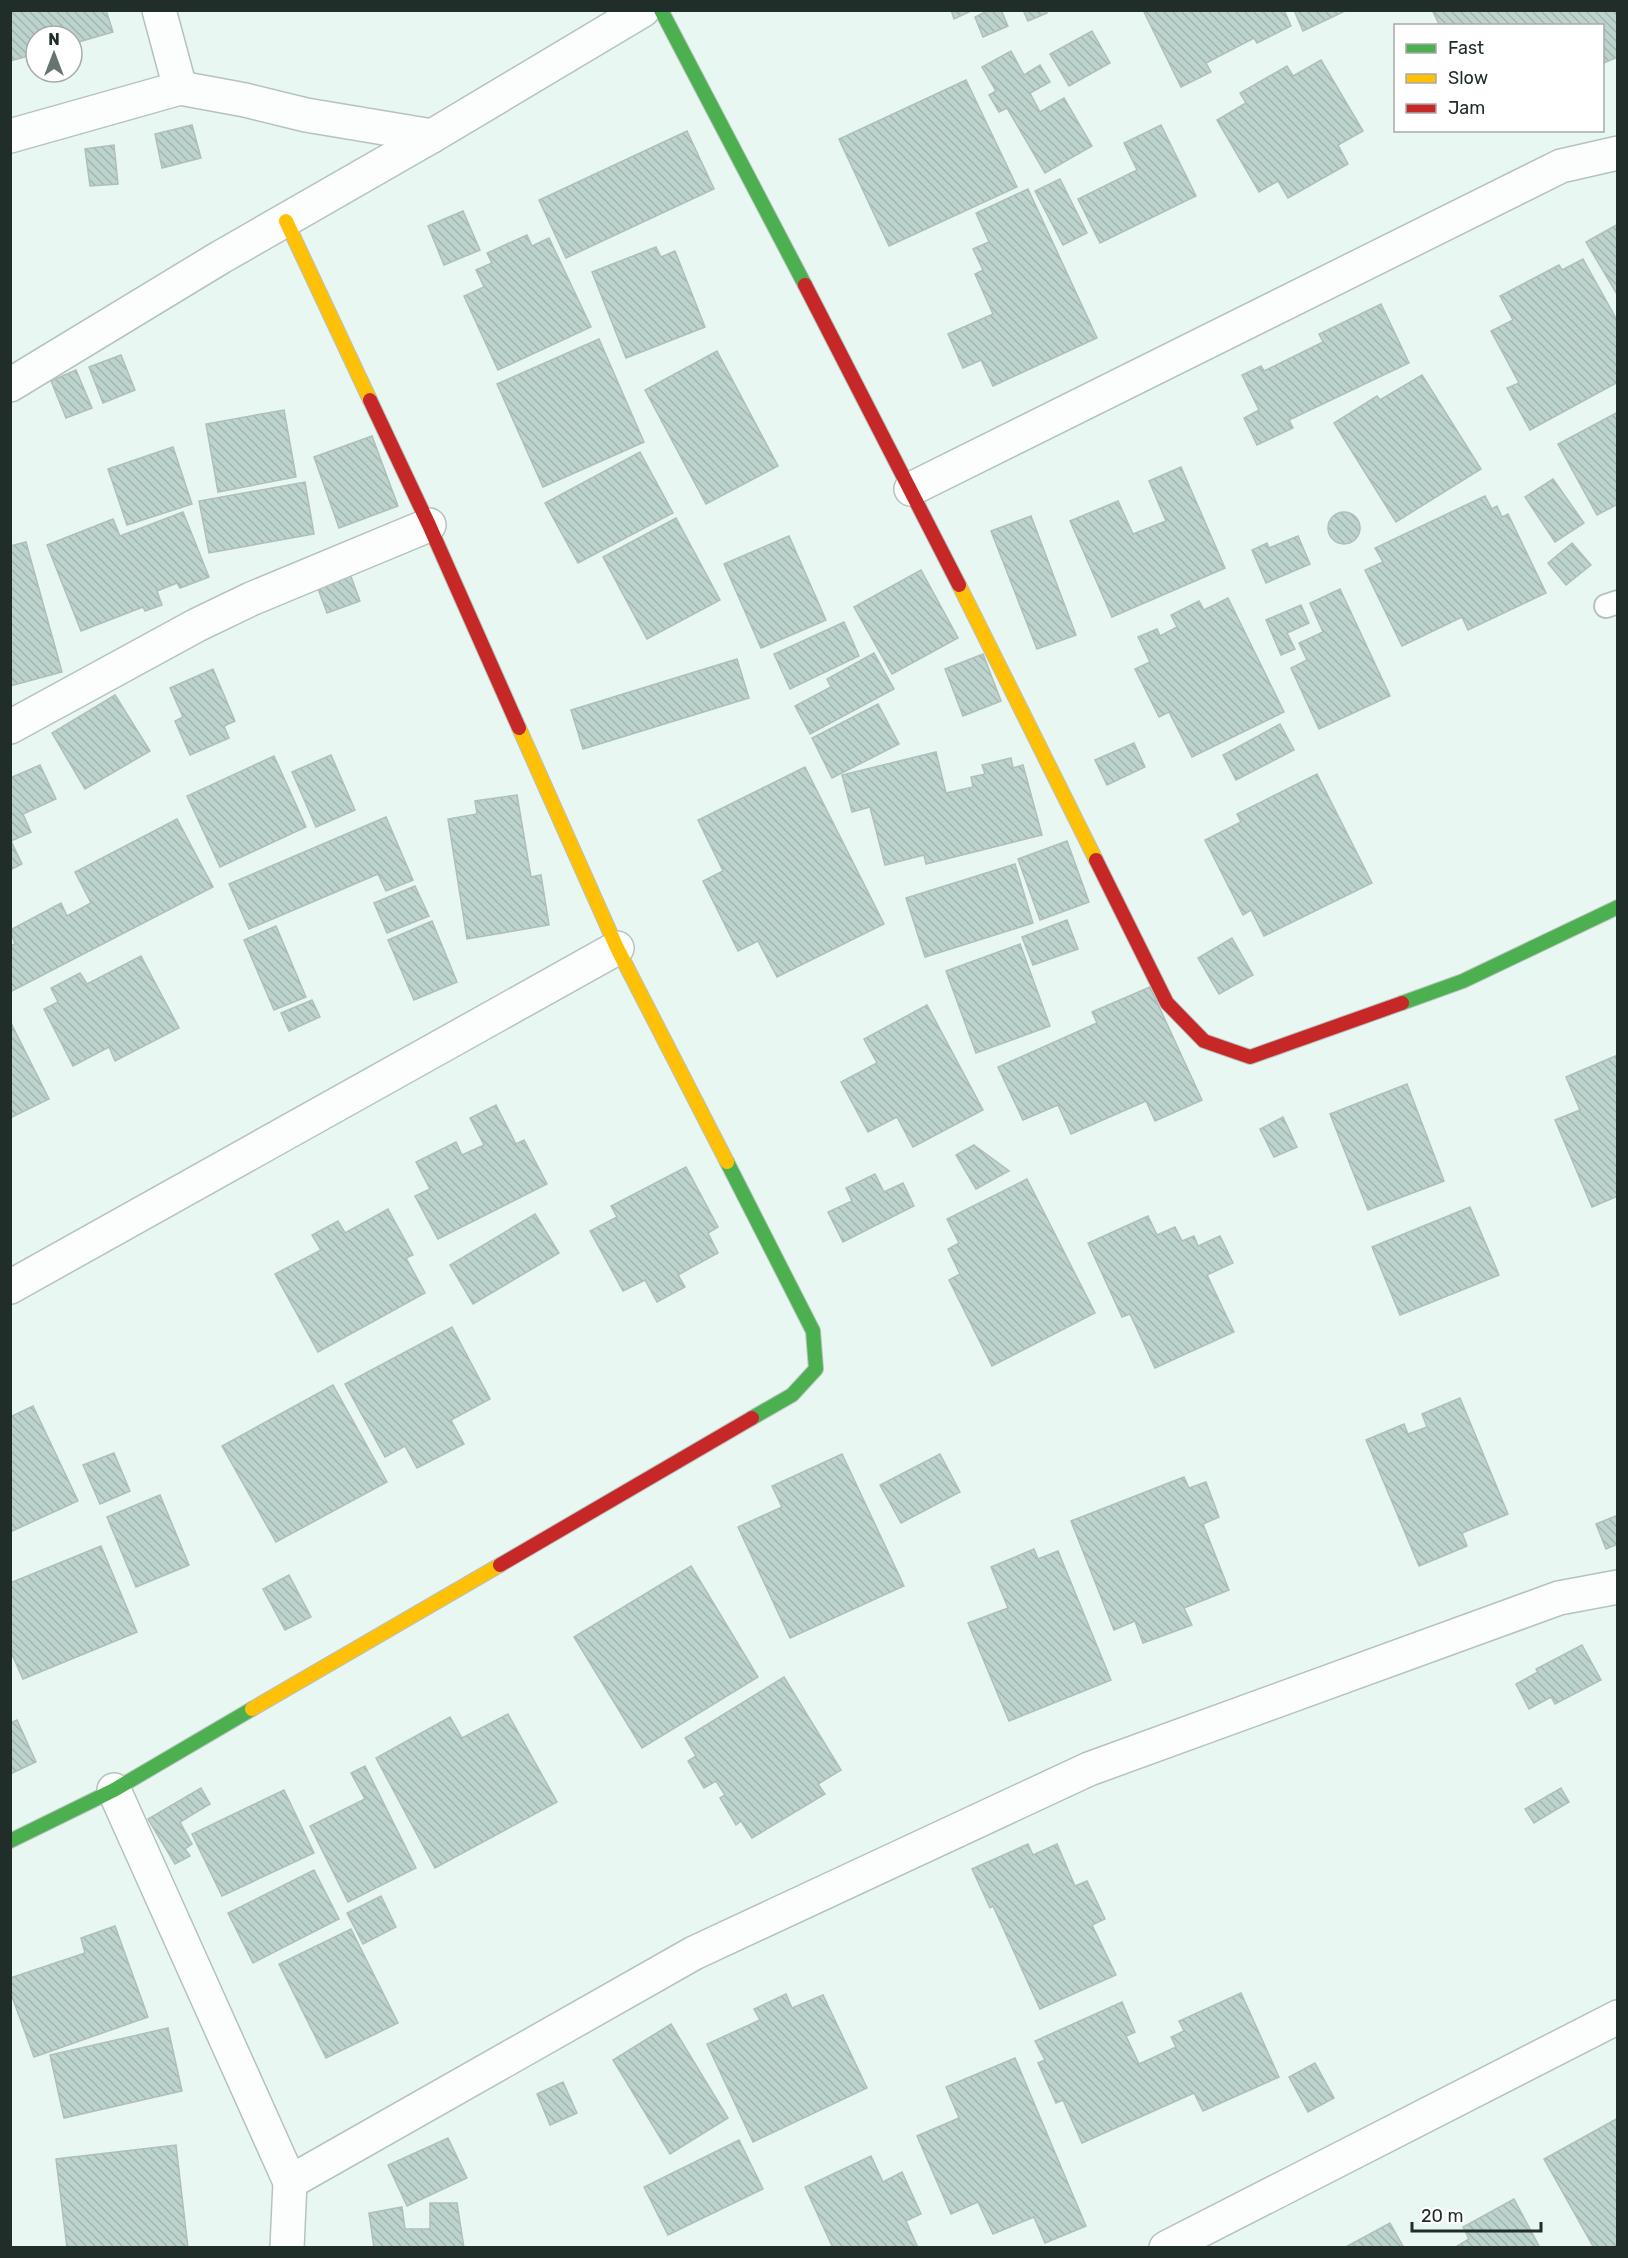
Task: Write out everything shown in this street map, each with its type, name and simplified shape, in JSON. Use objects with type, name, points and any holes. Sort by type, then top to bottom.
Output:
[{"type":"street","points":[[159,10],[180,88]]},
{"type":"street","points":[[10,385],[221,257],[432,136],[643,10]]},
{"type":"street","points":[[661,10],[911,489],[1167,1003],[1204,1041],[1250,1057],[1463,981],[1617,907]]},
{"type":"street","points":[[10,136],[180,88],[245,100],[306,115],[432,136]]},
{"type":"street","points":[[911,489],[1561,166],[1617,153]]},
{"type":"street","points":[[10,1841],[114,1790],[792,1395],[816,1369],[813,1331],[617,948],[429,525],[286,220]]},
{"type":"street","points":[[10,727],[197,625],[251,599],[429,525]]},
{"type":"street","points":[[10,1287],[617,948]]},
{"type":"street","points":[[290,2182],[694,1953],[1089,1769],[1559,1598],[1617,1587]]},
{"type":"street","points":[[114,1790],[290,2182],[287,2247]]},
{"type":"street","points":[[1166,2247],[1617,2017]]},
{"type":"building","points":[[10,10],[106,10],[113,32],[84,40],[84,24],[24,24],[24,57],[10,61]]},
{"type":"building","points":[[951,10],[971,10],[971,11],[954,19]]},
{"type":"building","points":[[989,10],[1001,10],[1008,26],[983,37],[975,17]]},
{"type":"building","points":[[1023,10],[1046,10],[1047,13],[1028,21]]},
{"type":"building","points":[[1143,10],[1284,10],[1291,26],[1257,43],[1254,38],[1206,63],[1211,72],[1181,87]]},
{"type":"building","points":[[1294,10],[1347,10],[1303,31]]},
{"type":"building","points":[[1432,10],[1618,10],[1618,57],[1604,63],[1604,24],[1439,24]]},
{"type":"building","points":[[1092,31],[1110,63],[1069,86],[1050,54]]},
{"type":"building","points":[[1011,51],[1024,75],[1040,65],[1050,82],[1030,93],[1040,112],[1064,98],[1092,146],[1045,173],[1007,108],[999,112],[989,95],[996,91],[982,67]]},
{"type":"building","points":[[1321,60],[1363,131],[1338,145],[1348,164],[1288,198],[1278,181],[1259,192],[1217,120],[1246,103],[1240,93],[1287,66],[1293,76]]},
{"type":"building","points":[[966,80],[1017,187],[889,246],[839,139]]},
{"type":"building","points":[[192,125],[201,158],[162,168],[155,134]]},
{"type":"building","points":[[1161,125],[1196,196],[1100,243],[1078,199],[1137,170],[1124,143]]},
{"type":"building","points":[[687,131],[714,189],[566,258],[539,200]]},
{"type":"building","points":[[114,145],[118,184],[90,186],[85,149]]},
{"type":"building","points":[[1060,179],[1087,233],[1063,245],[1035,191]]},
{"type":"building","points":[[1028,189],[1097,338],[993,386],[981,360],[963,368],[948,334],[993,314],[975,274],[983,270],[973,249],[989,242],[976,213]]},
{"type":"building","points":[[463,211],[480,250],[444,265],[428,226]]},
{"type":"building","points":[[1618,224],[1618,296],[1586,242]]},
{"type":"building","points":[[527,235],[532,246],[549,238],[591,327],[498,370],[464,296],[484,287],[476,270],[492,263],[487,253]]},
{"type":"building","points":[[656,247],[661,257],[675,251],[705,327],[626,358],[592,272]]},
{"type":"building","points":[[1583,259],[1618,322],[1618,382],[1530,430],[1507,388],[1519,383],[1491,331],[1513,320],[1500,296],[1559,265],[1562,270]]},
{"type":"building","points":[[1381,304],[1409,363],[1289,420],[1293,428],[1257,445],[1244,418],[1259,410],[1242,375],[1261,366],[1264,371],[1323,342],[1319,334]]},
{"type":"building","points":[[599,339],[644,442],[543,487],[497,384]]},
{"type":"building","points":[[717,351],[778,466],[706,504],[645,390]]},
{"type":"building","points":[[121,355],[135,390],[103,403],[89,367]]},
{"type":"building","points":[[76,370],[92,408],[66,418],[51,381]]},
{"type":"building","points":[[1422,375],[1481,469],[1396,522],[1334,423],[1377,396],[1380,400]]},
{"type":"building","points":[[284,410],[296,477],[218,492],[206,424]]},
{"type":"building","points":[[1618,412],[1618,504],[1597,515],[1558,444]]},
{"type":"building","points":[[372,436],[398,506],[339,528],[314,457]]},
{"type":"building","points":[[173,447],[192,504],[127,525],[108,469]]},
{"type":"building","points":[[640,452],[673,513],[578,563],[545,503]]},
{"type":"building","points":[[1181,467],[1225,568],[1112,617],[1070,521],[1118,501],[1133,534],[1166,521],[1149,481]]},
{"type":"building","points":[[1553,479],[1584,523],[1555,542],[1525,497]]},
{"type":"building","points":[[305,482],[314,534],[209,553],[199,501]]},
{"type":"building","points":[[1485,496],[1492,509],[1497,506],[1502,517],[1508,514],[1546,593],[1468,630],[1462,617],[1402,646],[1365,570],[1383,562],[1375,548]]},
{"type":"building","points":[[183,512],[209,577],[180,588],[177,583],[157,591],[162,605],[145,611],[143,607],[81,631],[47,545],[113,519],[120,536]]},
{"type":"building","points":[[1344,512],[1355,517],[1360,528],[1355,539],[1344,544],[1333,539],[1328,528],[1333,517]]},
{"type":"building","points":[[1031,516],[1076,635],[1037,649],[991,531]]},
{"type":"building","points":[[676,518],[720,600],[647,639],[603,557]]},
{"type":"building","points":[[789,536],[826,620],[761,648],[724,564]]},
{"type":"building","points":[[1298,536],[1310,564],[1266,583],[1252,550],[1267,543],[1269,548]]},
{"type":"building","points":[[26,542],[62,672],[10,686],[10,546]]},
{"type":"building","points":[[1572,543],[1591,565],[1566,585],[1548,563]]},
{"type":"building","points":[[921,570],[958,638],[892,674],[854,607]]},
{"type":"building","points":[[350,574],[360,601],[327,613],[317,586]]},
{"type":"building","points":[[1340,589],[1390,696],[1319,729],[1291,668],[1307,660],[1299,643],[1323,632],[1310,603]]},
{"type":"building","points":[[1228,598],[1284,712],[1192,757],[1169,712],[1159,717],[1135,669],[1150,662],[1138,637],[1157,629],[1160,636],[1177,627],[1171,615],[1199,601],[1204,610]]},
{"type":"building","points":[[1301,605],[1309,623],[1287,633],[1295,649],[1281,655],[1266,620]]},
{"type":"building","points":[[844,622],[859,656],[790,689],[774,654]]},
{"type":"building","points":[[874,653],[894,689],[810,734],[795,706],[831,687],[827,679]]},
{"type":"building","points":[[983,654],[1001,701],[963,716],[945,669]]},
{"type":"building","points":[[737,659],[749,698],[583,749],[571,710]]},
{"type":"building","points":[[213,669],[235,721],[224,726],[229,738],[190,755],[175,721],[183,717],[170,688]]},
{"type":"building","points":[[115,695],[150,751],[85,789],[52,733]]},
{"type":"building","points":[[878,704],[899,744],[832,778],[812,738]]},
{"type":"building","points":[[1280,724],[1294,750],[1236,780],[1223,755]]},
{"type":"building","points":[[1134,743],[1145,767],[1107,785],[1095,760]]},
{"type":"building","points":[[936,752],[946,793],[973,787],[971,777],[985,774],[982,765],[1011,758],[1013,768],[1023,765],[1042,835],[926,864],[924,855],[885,865],[870,807],[852,812],[842,775]]},
{"type":"building","points":[[331,755],[355,810],[316,827],[292,772]]},
{"type":"building","points":[[274,756],[306,827],[220,867],[187,796]]},
{"type":"building","points":[[40,765],[56,799],[23,814],[31,832],[11,841],[22,864],[10,870],[10,778]]},
{"type":"building","points":[[805,767],[884,924],[777,977],[758,941],[738,951],[703,881],[723,871],[698,820]]},
{"type":"building","points":[[1317,774],[1372,883],[1264,936],[1251,910],[1243,915],[1205,840],[1241,822],[1237,814]]},
{"type":"building","points":[[517,795],[531,877],[541,875],[549,925],[467,939],[448,819],[477,814],[475,801]]},
{"type":"building","points":[[386,817],[413,880],[386,891],[378,874],[249,929],[229,884]]},
{"type":"building","points":[[177,819],[213,887],[10,992],[10,946],[15,944],[10,930],[61,903],[67,916],[91,903],[75,872]]},
{"type":"building","points":[[1067,841],[1089,902],[1040,920],[1018,859]]},
{"type":"building","points":[[1015,864],[1033,923],[925,957],[906,898]]},
{"type":"building","points":[[415,886],[429,916],[387,933],[374,903]]},
{"type":"building","points":[[1067,920],[1078,949],[1033,965],[1022,937]]},
{"type":"building","points":[[432,921],[457,982],[414,1000],[388,940]]},
{"type":"building","points":[[276,926],[306,997],[274,1010],[244,940]]},
{"type":"building","points":[[1232,938],[1253,975],[1219,994],[1198,958]]},
{"type":"building","points":[[1020,944],[1050,1026],[976,1053],[946,971]]},
{"type":"building","points":[[141,956],[179,1028],[115,1061],[109,1047],[73,1066],[44,1009],[58,1002],[51,988],[80,973],[87,984]]},
{"type":"building","points":[[1150,987],[1202,1100],[1155,1121],[1146,1101],[1071,1134],[1058,1105],[1023,1120],[998,1067],[1097,1023],[1092,1012]]},
{"type":"building","points":[[312,1000],[320,1017],[289,1031],[281,1013]]},
{"type":"building","points":[[927,1005],[983,1110],[913,1147],[897,1117],[868,1132],[841,1082],[877,1063],[864,1039]]},
{"type":"building","points":[[10,1021],[49,1099],[10,1118]]},
{"type":"building","points":[[1618,1055],[1618,1196],[1592,1207],[1555,1120],[1580,1110],[1566,1077]]},
{"type":"building","points":[[1407,1084],[1444,1181],[1368,1210],[1330,1114]]},
{"type":"building","points":[[496,1105],[516,1144],[524,1140],[547,1184],[438,1239],[415,1196],[430,1189],[416,1162],[456,1142],[462,1155],[484,1145],[470,1118]]},
{"type":"building","points":[[1283,1117],[1297,1147],[1274,1157],[1260,1129]]},
{"type":"building","points":[[974,1145],[1009,1171],[976,1189],[956,1155]]},
{"type":"building","points":[[686,1167],[718,1227],[708,1233],[718,1253],[678,1275],[685,1287],[657,1302],[645,1280],[623,1291],[590,1231],[617,1217],[611,1206]]},
{"type":"building","points":[[875,1174],[884,1192],[903,1183],[914,1206],[843,1242],[828,1212],[852,1201],[846,1188]]},
{"type":"building","points":[[1027,1179],[1095,1313],[992,1366],[949,1280],[960,1274],[948,1249],[959,1243],[947,1219]]},
{"type":"building","points":[[1470,1207],[1499,1275],[1400,1315],[1372,1247]]},
{"type":"building","points":[[388,1209],[413,1255],[406,1258],[425,1293],[318,1352],[275,1274],[321,1250],[312,1235],[338,1221],[345,1233]]},
{"type":"building","points":[[535,1214],[559,1253],[473,1304],[450,1265]]},
{"type":"building","points":[[1148,1216],[1157,1235],[1175,1227],[1182,1241],[1194,1236],[1198,1246],[1220,1236],[1233,1263],[1207,1275],[1234,1332],[1155,1368],[1130,1314],[1122,1317],[1088,1243]]},
{"type":"building","points":[[452,1327],[490,1399],[451,1420],[464,1444],[417,1468],[405,1446],[385,1457],[345,1384]]},
{"type":"building","points":[[333,1385],[387,1482],[276,1542],[222,1446]]},
{"type":"building","points":[[1460,1398],[1508,1514],[1462,1533],[1467,1546],[1419,1566],[1366,1440],[1404,1424],[1408,1434],[1427,1427],[1422,1414]]},
{"type":"building","points":[[33,1406],[78,1501],[10,1532],[10,1417]]},
{"type":"building","points":[[114,1453],[130,1491],[100,1504],[83,1465]]},
{"type":"building","points":[[842,1454],[904,1586],[790,1638],[738,1527],[782,1507],[772,1486]]},
{"type":"building","points":[[940,1454],[960,1492],[901,1523],[880,1485]]},
{"type":"building","points":[[1184,1477],[1189,1488],[1206,1482],[1219,1517],[1203,1524],[1229,1590],[1184,1608],[1192,1625],[1143,1643],[1135,1621],[1114,1630],[1071,1521]]},
{"type":"building","points":[[160,1495],[189,1565],[136,1587],[107,1517]]},
{"type":"building","points":[[1618,1515],[1618,1544],[1606,1549],[1596,1524]]},
{"type":"building","points":[[101,1546],[137,1632],[23,1679],[10,1650],[10,1583]]},
{"type":"building","points":[[1034,1549],[1038,1559],[1058,1551],[1111,1680],[1009,1721],[968,1623],[1008,1608],[991,1567]]},
{"type":"building","points":[[691,1566],[758,1677],[642,1748],[574,1637]]},
{"type":"building","points":[[289,1575],[311,1617],[285,1630],[263,1589]]},
{"type":"building","points":[[1582,1645],[1601,1680],[1555,1704],[1551,1697],[1529,1709],[1516,1684],[1538,1672],[1536,1669]]},
{"type":"building","points":[[784,1677],[841,1770],[818,1784],[825,1794],[752,1838],[741,1821],[736,1825],[720,1798],[725,1795],[716,1781],[704,1788],[688,1761],[696,1756],[685,1738]]},
{"type":"building","points":[[508,1714],[557,1802],[435,1868],[376,1758],[450,1717],[462,1738]]},
{"type":"building","points":[[17,1720],[36,1762],[10,1774],[10,1723]]},
{"type":"building","points":[[365,1766],[416,1868],[348,1902],[310,1826],[365,1799],[351,1773]]},
{"type":"building","points":[[201,1788],[210,1804],[180,1822],[192,1844],[185,1849],[190,1856],[175,1864],[148,1819]]},
{"type":"building","points":[[1561,1788],[1569,1802],[1534,1823],[1525,1809]]},
{"type":"building","points":[[284,1790],[314,1853],[222,1896],[192,1834]]},
{"type":"building","points":[[1028,1844],[1033,1855],[1057,1844],[1075,1886],[1087,1881],[1105,1919],[1092,1925],[1116,1975],[1040,2009],[993,1906],[990,1908],[972,1869]]},
{"type":"building","points":[[314,1870],[339,1919],[253,1963],[228,1913]]},
{"type":"building","points":[[381,1896],[396,1927],[363,1944],[347,1913]]},
{"type":"building","points":[[115,1926],[148,2017],[34,2057],[10,1991],[10,1978],[85,1953],[81,1938]]},
{"type":"building","points":[[351,1929],[398,2023],[326,2058],[279,1964]]},
{"type":"building","points":[[1241,1993],[1279,2077],[1203,2111],[1194,2093],[1082,2143],[1063,2100],[1056,2103],[1038,2063],[1045,2060],[1035,2041],[1122,2002],[1135,2032],[1126,2036],[1139,2064],[1176,2047],[1171,2037],[1184,2031],[1179,2021]]},
{"type":"building","points":[[786,1994],[792,2008],[823,1995],[867,2088],[753,2142],[707,2044],[760,2020],[754,2009]]},
{"type":"building","points":[[671,2024],[728,2118],[670,2154],[613,2060]]},
{"type":"building","points":[[168,2028],[182,2091],[64,2118],[50,2055]]},
{"type":"building","points":[[1015,2058],[1086,2226],[1045,2243],[1034,2217],[993,2234],[978,2202],[951,2214],[917,2136],[959,2118],[946,2087]]},
{"type":"building","points":[[1315,2063],[1334,2098],[1308,2112],[1289,2077]]},
{"type":"building","points":[[563,2082],[577,2113],[550,2125],[537,2094]]},
{"type":"building","points":[[1618,2118],[1618,2248],[1594,2248],[1544,2159]]},
{"type":"building","points":[[448,2138],[467,2178],[407,2206],[388,2165]]},
{"type":"building","points":[[739,2140],[763,2189],[668,2235],[644,2187]]},
{"type":"building","points":[[176,2145],[188,2248],[67,2248],[56,2159]]},
{"type":"building","points":[[871,2156],[883,2182],[902,2172],[921,2214],[906,2221],[918,2248],[833,2248],[805,2187]]},
{"type":"building","points":[[1514,2199],[1540,2248],[1454,2248],[1469,2239],[1463,2227]]},
{"type":"building","points":[[430,2203],[457,2203],[464,2248],[374,2248],[369,2213],[402,2207],[405,2229],[430,2229]]},
{"type":"building","points":[[1390,2223],[1404,2248],[1344,2248]]},
{"type":"traffic: fast","points":[[661,10],[805,285]]},
{"type":"traffic: fast","points":[[1402,1003],[1463,981],[1618,907]]},
{"type":"traffic: fast","points":[[727,1162],[813,1331],[816,1369],[792,1395],[752,1418]]},
{"type":"traffic: fast","points":[[10,1841],[114,1790],[252,1709]]},
{"type":"traffic: slow","points":[[286,221],[370,400]]},
{"type":"traffic: slow","points":[[959,585],[1096,860]]},
{"type":"traffic: slow","points":[[519,728],[617,948],[727,1162]]},
{"type":"traffic: slow","points":[[252,1709],[500,1565]]},
{"type":"traffic: jam","points":[[805,285],[959,585]]},
{"type":"traffic: jam","points":[[370,400],[429,525],[519,728]]},
{"type":"traffic: jam","points":[[1096,860],[1167,1003],[1204,1041],[1250,1057],[1402,1003]]},
{"type":"traffic: jam","points":[[500,1565],[752,1418]]}]
